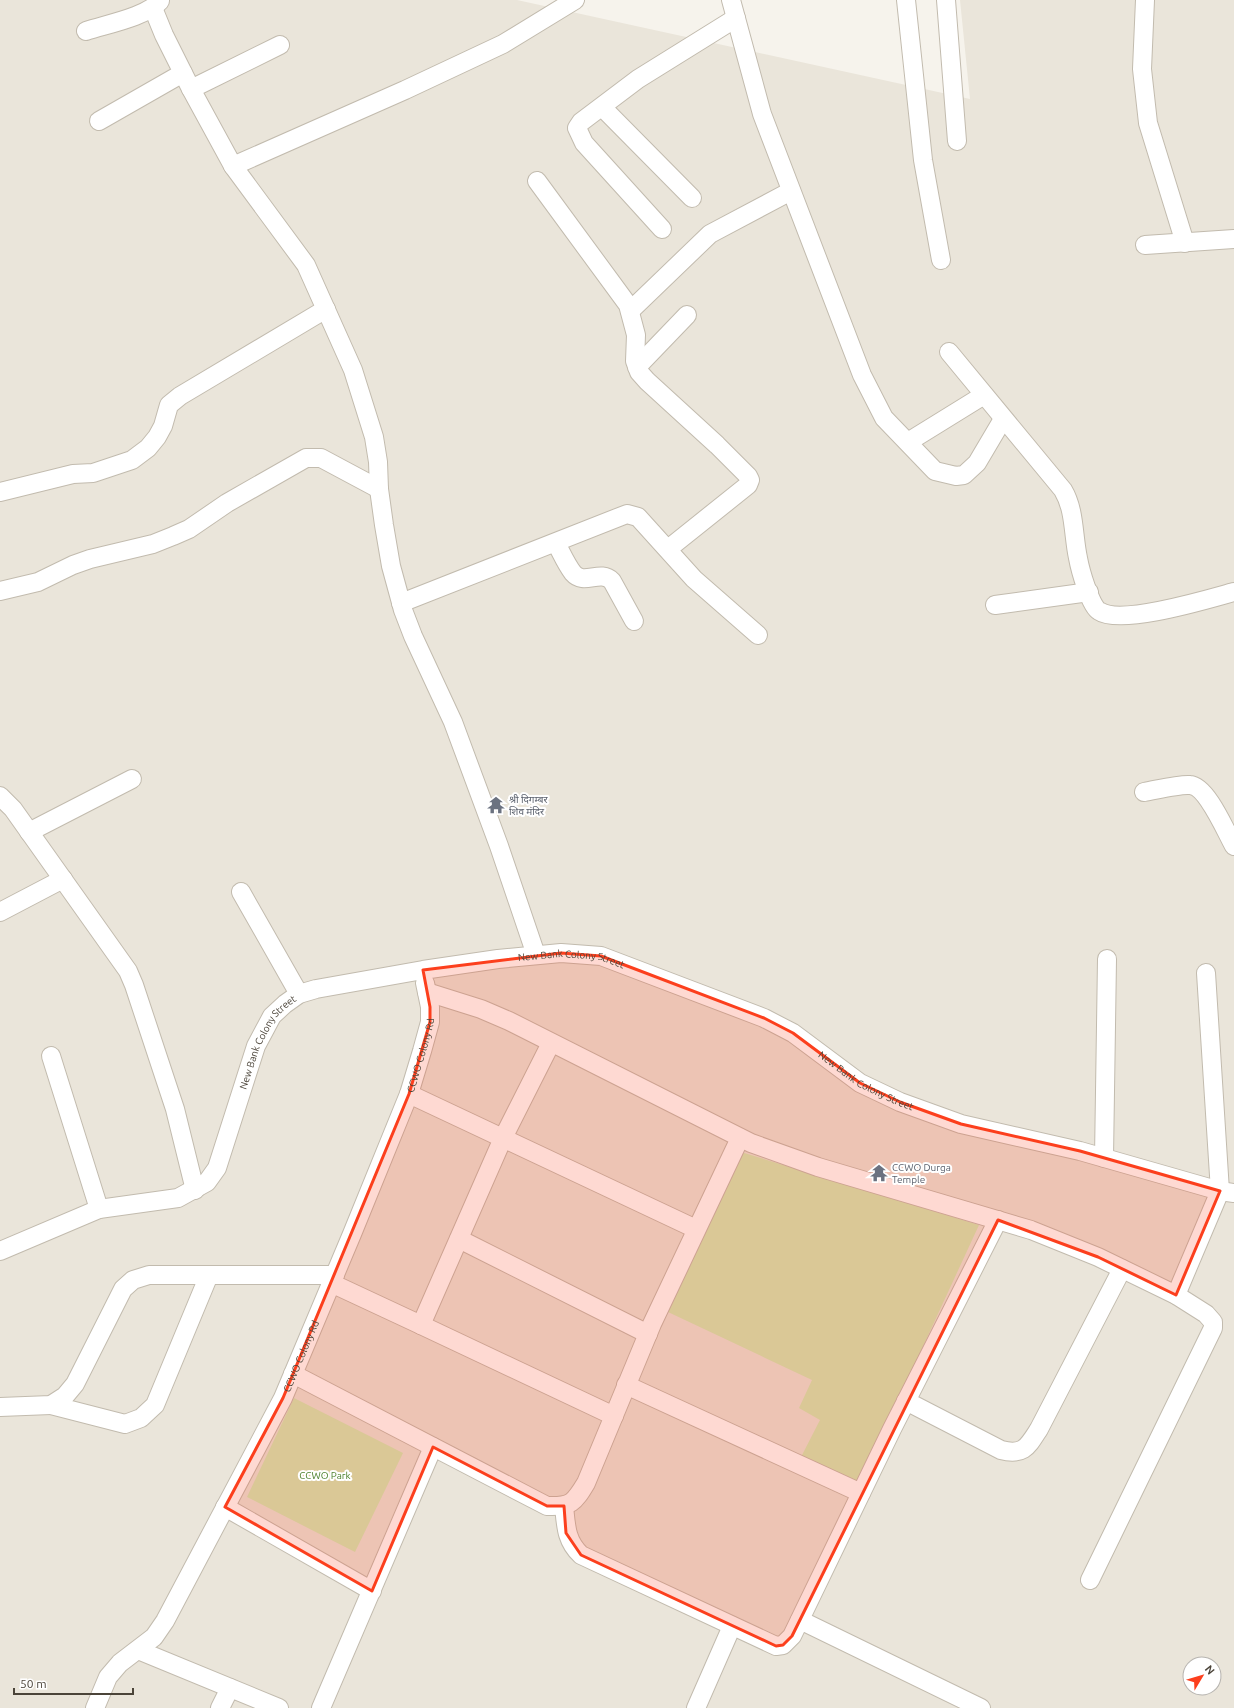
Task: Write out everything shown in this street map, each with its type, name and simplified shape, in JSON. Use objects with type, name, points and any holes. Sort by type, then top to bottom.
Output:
[{"type":"street","points":[[233,166],[405,90],[503,44],[575,0]]},
{"type":"street","points":[[731,0],[762,114],[862,375],[884,418],[935,471],[948,476],[964,476],[971,471],[983,456],[1003,419]]},
{"type":"street","points":[[906,0],[923,160],[941,260]]},
{"type":"street","points":[[946,0],[957,141]]},
{"type":"street","points":[[1145,0],[1142,69],[1148,123],[1185,243]]},
{"type":"street","points":[[86,31],[147,5],[233,166],[306,265],[353,370],[374,437],[378,462],[379,489],[391,566],[401,603],[413,636],[453,722],[499,846],[536,955]]},
{"type":"street","points":[[662,228],[584,143],[579,136],[577,128],[582,122],[638,79],[736,18]]},
{"type":"street","points":[[99,121],[187,81],[280,45]]},
{"type":"street","points":[[602,107],[692,198]]},
{"type":"street","points":[[537,181],[609,279],[630,311],[636,335],[635,361],[637,367],[647,381],[716,445],[748,476],[750,480],[748,485],[668,549]]},
{"type":"street","points":[[630,311],[710,234],[790,190]]},
{"type":"street","points":[[1145,245],[1234,239]]},
{"type":"street","points":[[0,492],[73,474],[92,473],[132,460],[148,448],[157,437],[163,426],[169,405],[180,396],[326,309]]},
{"type":"street","points":[[637,367],[687,315]]},
{"type":"street","points":[[949,352],[1063,490],[1069,500],[1078,559],[1089,592],[1098,611],[1107,615],[1113,615],[1171,609],[1234,592]]},
{"type":"street","points":[[908,442],[984,395]]},
{"type":"street","points":[[0,591],[38,582],[90,559],[154,544],[173,536],[189,529],[227,502],[306,458],[314,457],[325,460],[379,489]]},
{"type":"street","points":[[401,603],[627,514],[638,517],[694,578],[758,635]]},
{"type":"street","points":[[556,543],[573,573],[578,577],[585,579],[602,575],[608,576],[634,622]]},
{"type":"street","points":[[995,605],[1089,592]]},
{"type":"street","points":[[29,832],[132,779]]},
{"type":"street","points":[[1144,792],[1190,785],[1199,788],[1206,796],[1234,846]]},
{"type":"street","points":[[0,796],[13,809],[120,958],[134,985],[175,1109],[194,1190]]},
{"type":"street","points":[[0,912],[63,879]]},
{"type":"street","points":[[241,892],[299,994]]},
{"type":"street","name":"New Bank Colony Street","points":[[0,1251],[99,1209],[178,1198],[207,1182],[217,1168],[256,1046],[272,1016],[299,994],[316,989],[423,970],[498,959],[561,953],[587,954],[615,960],[764,1018],[793,1033],[860,1083],[900,1102],[961,1124],[1104,1158],[1227,1192]]},
{"type":"street","points":[[1104,1158],[1107,959]]},
{"type":"street","name":"CCWO Colony Rd","points":[[95,1708],[108,1677],[120,1663],[154,1637],[165,1621],[279,1404],[293,1374],[409,1094],[430,1022],[430,1007],[423,970]]},
{"type":"street","points":[[1176,1295],[1227,1192],[1206,974]]},
{"type":"street","points":[[427,992],[495,1015],[740,1138],[818,1167],[1031,1230],[1098,1257],[1176,1295],[1206,1314],[1213,1322],[1213,1328],[1090,1580]]},
{"type":"street","points":[[421,1325],[503,1138],[551,1043]]},
{"type":"street","points":[[51,1056],[99,1209]]},
{"type":"street","points":[[409,1094],[696,1229]]},
{"type":"street","points":[[293,1374],[547,1506],[564,1506],[577,1497],[586,1483],[648,1334],[740,1138]]},
{"type":"street","points":[[564,1506],[566,1533],[574,1548],[581,1555],[776,1646],[783,1645],[788,1641],[800,1620],[906,1401],[998,1220]]},
{"type":"street","points":[[459,1239],[648,1334]]},
{"type":"street","points":[[906,1401],[1001,1450],[1013,1453],[1021,1451],[1029,1444],[1039,1429],[1122,1269]]},
{"type":"street","points":[[51,1405],[65,1396],[75,1384],[123,1289],[133,1280],[148,1275],[209,1275],[333,1279],[421,1325],[614,1416]]},
{"type":"street","points":[[0,1407],[51,1405],[125,1424],[141,1418],[154,1405],[209,1275]]},
{"type":"street","points":[[626,1385],[861,1492]]},
{"type":"street","points":[[321,1708],[433,1447]]},
{"type":"street","points":[[225,1507],[372,1591]]},
{"type":"street","points":[[800,1620],[981,1708]]},
{"type":"street","points":[[696,1708],[732,1626]]},
{"type":"street","points":[[138,1650],[279,1708]]},
{"type":"street","points":[[220,1708],[230,1688]]},
{"type":"highlighted area","points":[[561,953],[601,956],[764,1018],[793,1033],[860,1083],[900,1102],[961,1124],[1080,1151],[1220,1191],[1176,1295],[1098,1257],[998,1220],[792,1636],[783,1645],[776,1646],[581,1555],[566,1533],[564,1506],[547,1506],[433,1447],[372,1591],[225,1507],[283,1398],[409,1094],[430,1022],[430,1007],[423,970]]},
{"type":"shaded area","points":[[0,0],[517,0],[970,99],[960,0],[1234,0],[1234,1708],[0,1708]]},
{"type":"green space","points":[[741,1152],[979,1225],[859,1485],[800,1459],[820,1420],[799,1408],[812,1380],[668,1312]]},
{"type":"green space","name":"CCWO Park","points":[[294,1398],[403,1453],[355,1552],[247,1497]]},
{"type":"place","name":"श्री दिगम्बर शिव मंदिर","points":[[496,805]]},
{"type":"place","name":"CCWO Durga Temple","points":[[879,1173]]}]
